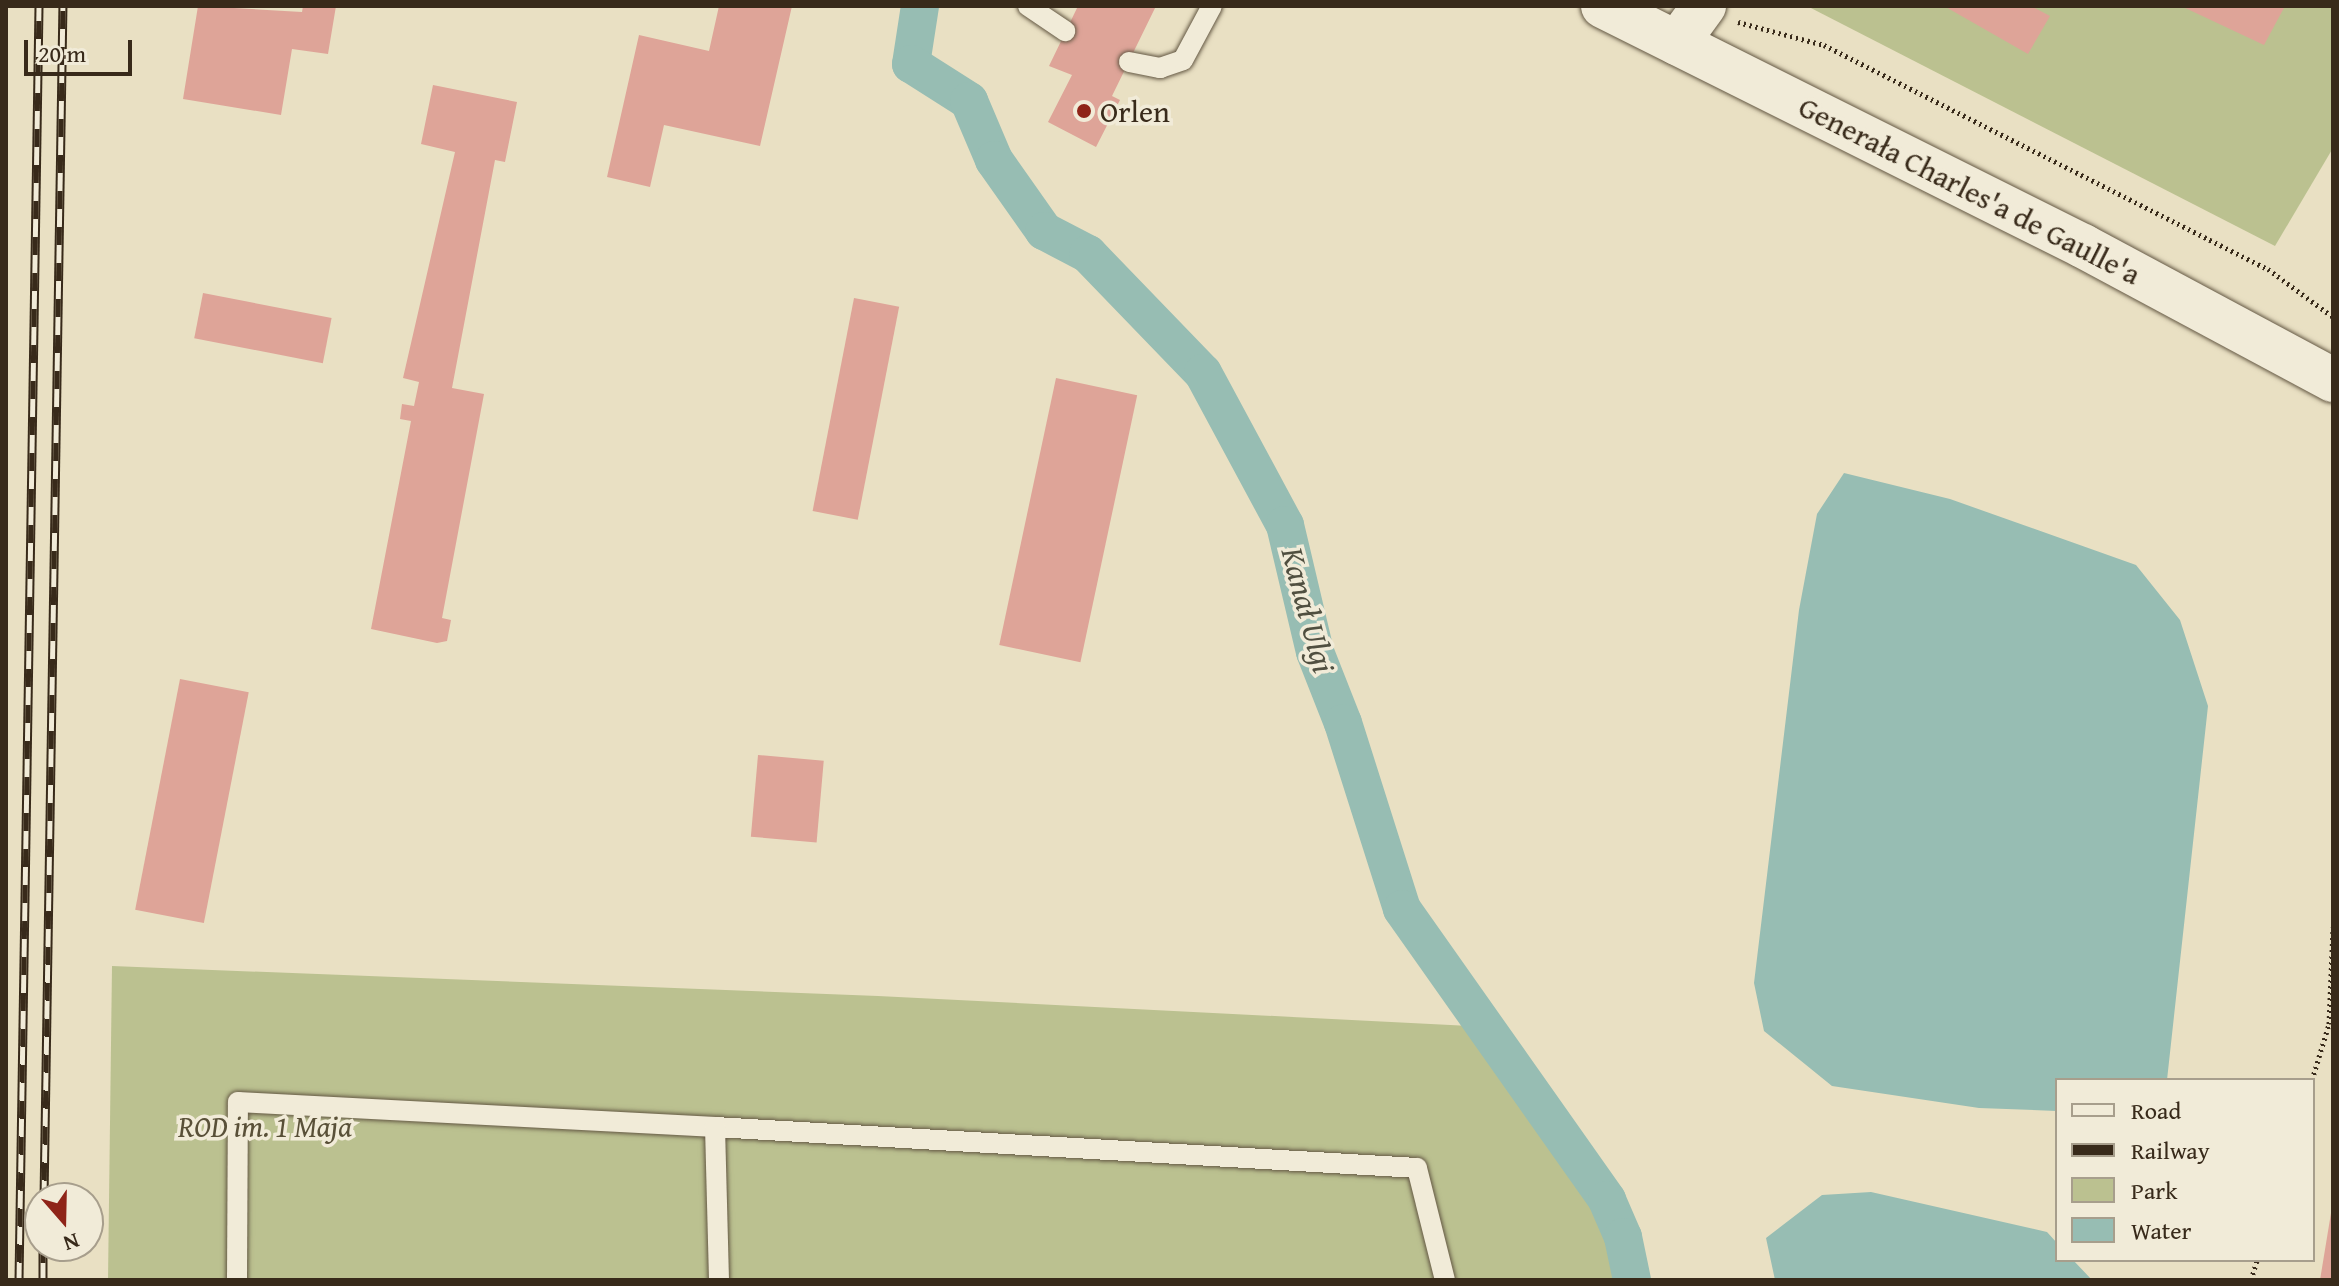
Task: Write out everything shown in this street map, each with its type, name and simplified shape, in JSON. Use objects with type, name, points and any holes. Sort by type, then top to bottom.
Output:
[{"type":"main road","name":"Generała Charles'a de Gaulle'a","points":[[1603,6],[2083,246],[2333,380]]},
{"type":"main road","points":[[1677,43],[1704,6]]},
{"type":"lane","points":[[1028,6],[1065,31]]},
{"type":"lane","points":[[1129,62],[1160,68],[1183,60],[1212,6]]},
{"type":"lane","points":[[237,1280],[238,1102],[1417,1168],[1445,1280]]},
{"type":"lane","points":[[715,1127],[719,1280]]},
{"type":"path","points":[[1704,6],[1824,45],[2268,269],[2333,317]]},
{"type":"path","points":[[2313,1078],[2329,1024],[2333,927]]},
{"type":"green space","points":[[1807,6],[2333,6],[2333,148],[2275,246]]},
{"type":"green space","name":"ROD im. 1 Maja","points":[[112,966],[878,996],[1470,1026],[1606,1215],[1621,1280],[108,1280]]},
{"type":"water","points":[[1844,473],[1950,499],[2136,565],[2180,620],[2208,706],[2167,1078],[2055,1078],[2055,1111],[1979,1108],[1832,1086],[1764,1031],[1754,983],[1799,610],[1817,514]]},
{"type":"water","points":[[1871,1192],[2047,1232],[2055,1241],[2055,1262],[2075,1262],[2092,1280],[1775,1280],[1766,1238],[1822,1195]]},
{"type":"building","points":[[198,6],[302,12],[303,6],[336,6],[328,54],[292,49],[281,115],[183,99]]},
{"type":"building","points":[[719,6],[792,6],[760,146],[664,125],[650,187],[607,177],[639,35],[709,51]]},
{"type":"building","points":[[1078,6],[1156,6],[1112,96],[1120,100],[1096,147],[1048,122],[1072,75],[1049,66]]},
{"type":"building","points":[[1944,6],[2031,6],[2050,16],[2028,54]]},
{"type":"building","points":[[2181,6],[2285,6],[2264,45]]},
{"type":"building","points":[[433,85],[517,102],[505,162],[495,160],[452,388],[484,394],[442,618],[451,620],[447,641],[437,643],[371,629],[411,421],[400,419],[402,404],[414,406],[419,382],[403,378],[455,152],[421,144]]},
{"type":"building","points":[[203,293],[332,318],[323,363],[194,338]]},
{"type":"building","points":[[854,298],[899,307],[858,520],[813,511]]},
{"type":"building","points":[[1056,378],[1137,395],[1080,662],[999,645]]},
{"type":"building","points":[[180,679],[249,692],[204,923],[135,910]]},
{"type":"building","points":[[758,755],[824,761],[817,842],[751,837]]},
{"type":"building","points":[[2331,1213],[2333,1280],[2320,1280]]},
{"type":"waterway","name":"Kanał Ulgi","points":[[920,6],[911,64],[969,101],[994,160],[1044,231],[1088,254],[1203,373],[1285,525],[1315,652],[1343,723],[1402,909],[1607,1200],[1623,1237],[1632,1280]]},
{"type":"railway","points":[[19,1280],[39,6]]},
{"type":"railway","points":[[44,1182],[63,6]]},
{"type":"railway","points":[[43,1262],[43,1280]]},
{"type":"place","name":"Orlen","points":[[1084,111]]}]
